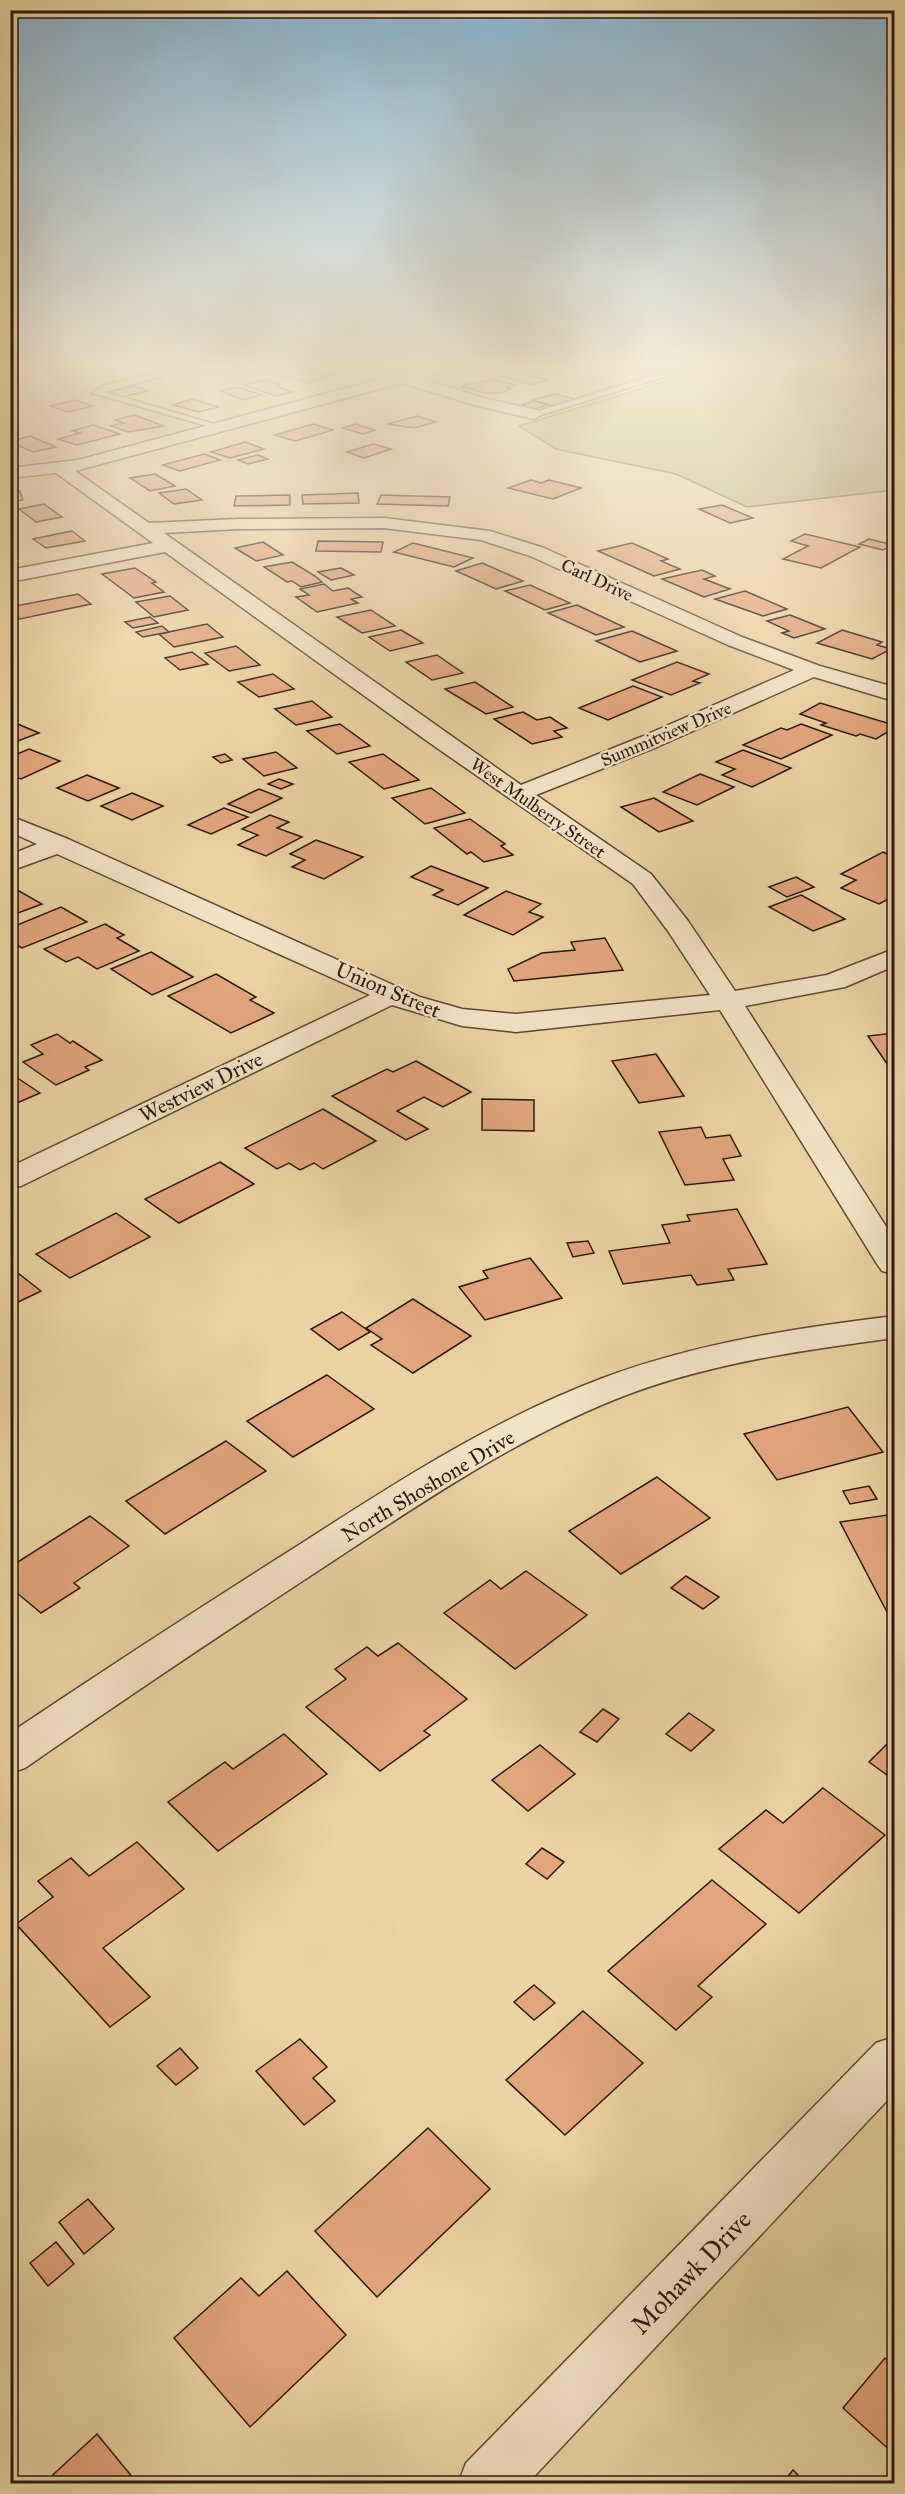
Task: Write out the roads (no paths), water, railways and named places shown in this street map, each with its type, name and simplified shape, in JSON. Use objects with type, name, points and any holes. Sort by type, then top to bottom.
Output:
[{"type":"street","name":"West Mulberry Street","points":[[84,485],[518,794],[642,879],[679,927],[728,1001],[894,1264]]},
{"type":"street","name":"Carl Drive","points":[[144,529],[238,524],[384,524],[483,535],[537,552],[724,637],[813,670],[894,694]]},
{"type":"street","points":[[10,576],[168,546]]},
{"type":"street","name":"Summitview Drive","points":[[518,794],[649,742],[813,670]]},
{"type":"street","name":"Union Street","points":[[10,823],[392,995],[427,1009],[484,1023],[516,1023],[728,1001],[835,981],[894,957]]},
{"type":"street","points":[[10,864],[59,844]]},
{"type":"street","name":"Westview Drive","points":[[10,1179],[392,995]]},
{"type":"street","name":"North Shoshone Drive","points":[[10,1756],[130,1673],[411,1492],[509,1437],[580,1401],[708,1359],[793,1339],[894,1327]]},
{"type":"street","name":"Mohawk Drive","points":[[487,2484],[894,2059]]}]
